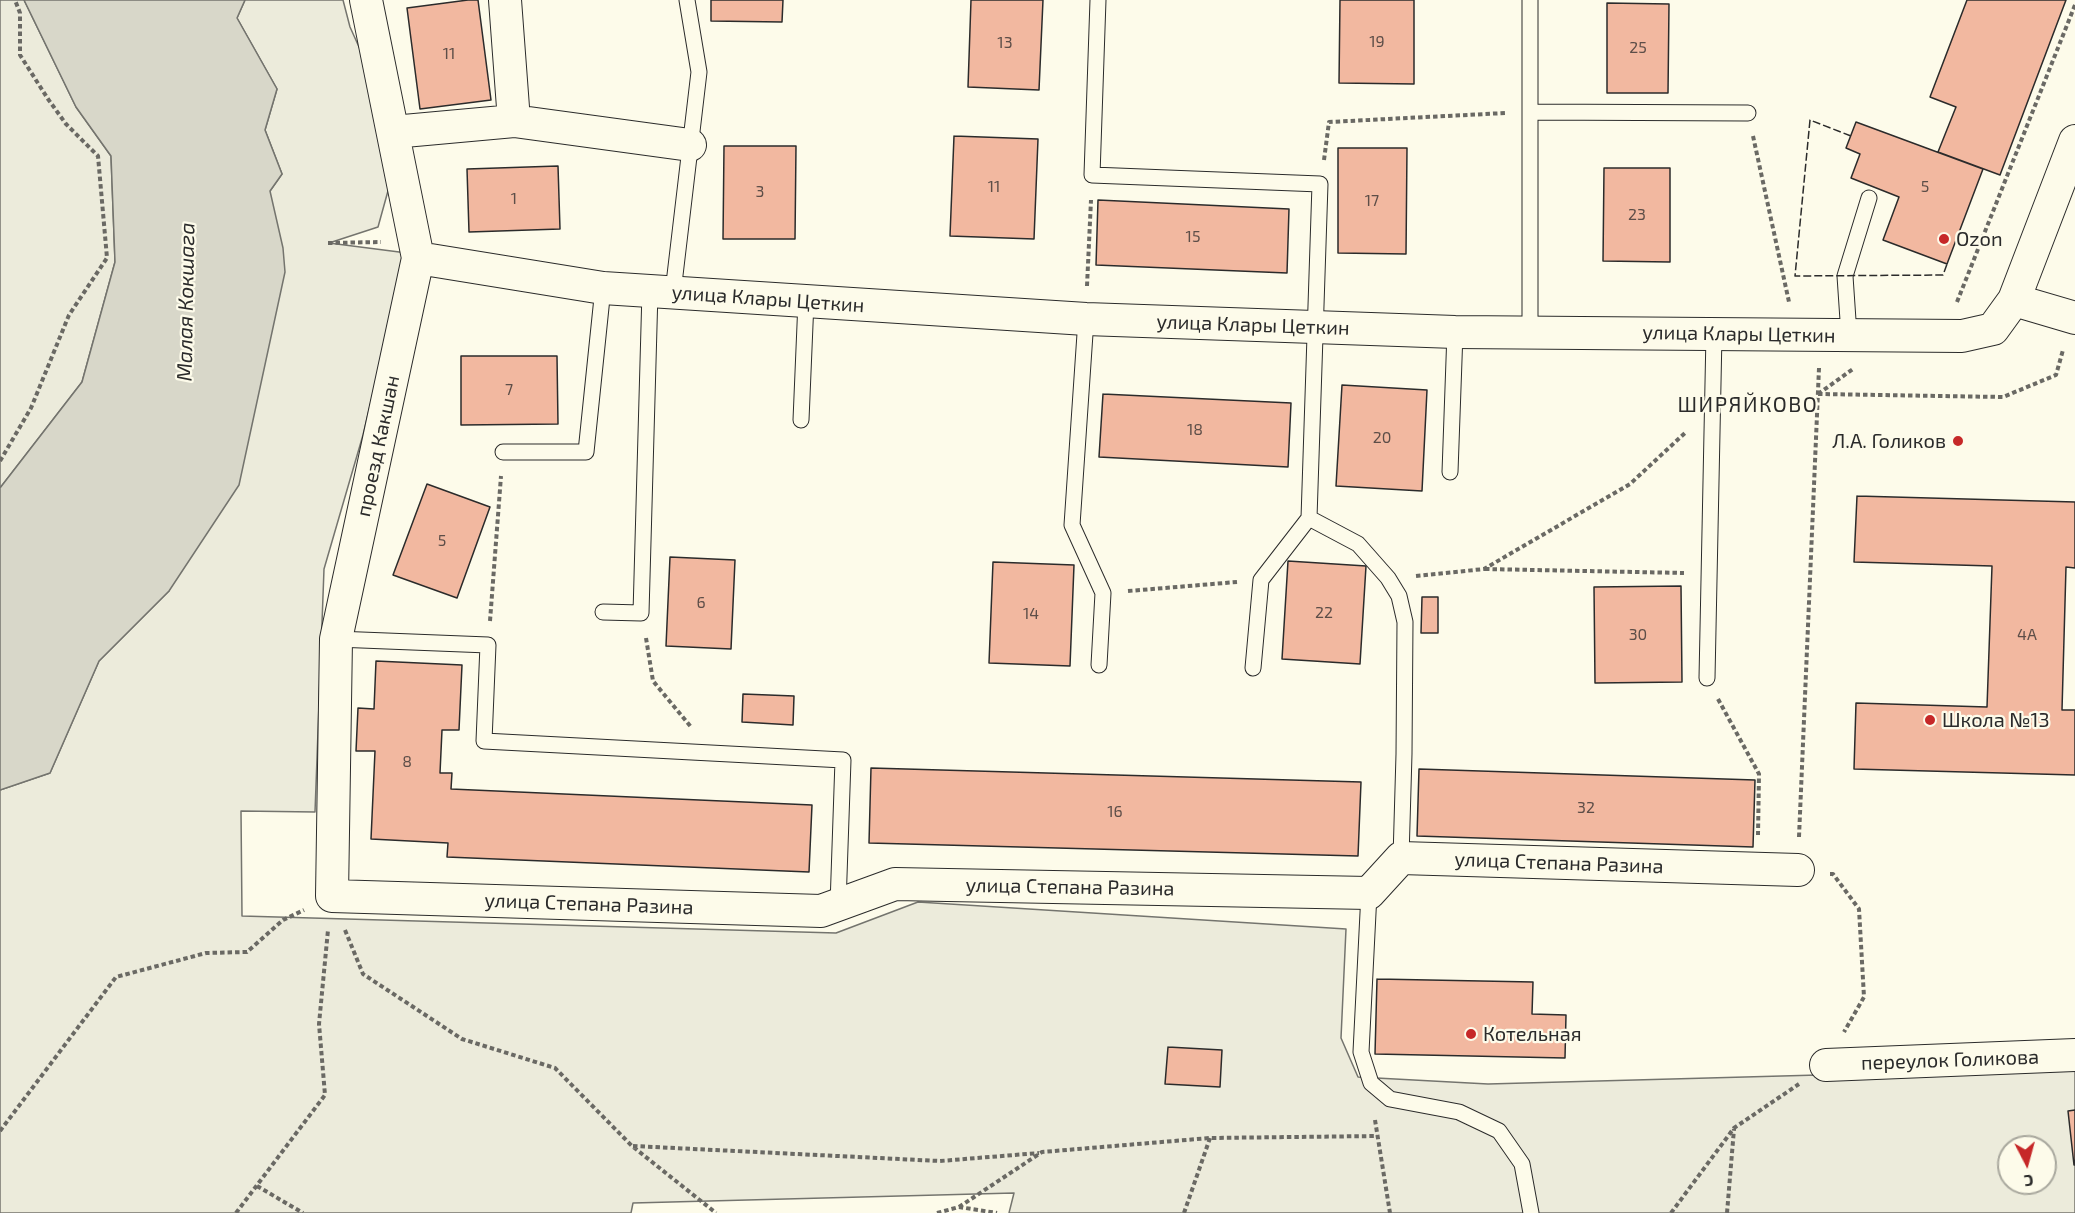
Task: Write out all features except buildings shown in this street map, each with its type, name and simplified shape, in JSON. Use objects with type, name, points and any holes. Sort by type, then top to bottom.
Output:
[{"type":"street","name":"проезд Какшан","points":[[332,896],[336,639],[416,250],[366,0]]},
{"type":"street","points":[[505,0],[514,121]]},
{"type":"street","points":[[393,132],[514,121],[690,145]]},
{"type":"street","points":[[2074,317],[2014,300],[2075,141]]},
{"type":"street","name":"улица Клары Цеткин","points":[[416,250],[603,288],[1086,319],[1455,332],[1962,336],[1993,328],[2014,300]]},
{"type":"street","points":[[1369,893],[1401,858]]},
{"type":"street","name":"улица Степана Разина","points":[[1401,858],[1798,870]]},
{"type":"street","name":"улица Степана Разина","points":[[332,896],[820,911],[895,884],[1369,893]]},
{"type":"street","name":"переулок Голикова","points":[[1826,1065],[2075,1055]]},
{"type":"lane","points":[[603,612],[642,614],[661,292],[690,145],[699,72],[687,0]]},
{"type":"lane","points":[[1098,0],[1092,176],[1320,184],[1309,518],[1261,580],[1253,668]]},
{"type":"lane","points":[[1530,0],[1530,332]]},
{"type":"lane","points":[[1530,112],[1749,113]]},
{"type":"lane","points":[[1822,335],[1845,276],[1869,198]]},
{"type":"lane","points":[[503,452],[586,452],[603,288]]},
{"type":"lane","points":[[801,420],[806,301]]},
{"type":"lane","points":[[1086,319],[1072,525],[1103,593],[1099,666]]},
{"type":"lane","points":[[1450,472],[1455,332]]},
{"type":"lane","points":[[1707,678],[1714,333]]},
{"type":"lane","points":[[1309,518],[1358,544],[1388,578],[1399,596],[1405,622],[1401,858]]},
{"type":"lane","points":[[336,639],[488,645],[484,741],[843,760],[838,905]]},
{"type":"lane","points":[[1369,893],[1361,1052],[1371,1083],[1390,1099],[1459,1112],[1499,1131],[1522,1164],[1530,1213]]},
{"type":"path","points":[[0,461],[31,408],[69,315],[107,258],[98,156],[66,123],[20,56],[20,13],[15,0]]},
{"type":"path","points":[[1957,303],[2075,5]]},
{"type":"path","points":[[1320,184],[1329,122],[1530,112]]},
{"type":"path","points":[[1671,1213],[1734,1128],[1826,1065],[1864,997],[1859,909],[1833,874],[1798,870],[1817,394],[1822,335],[1749,113]]},
{"type":"path","points":[[1086,319],[1092,176]]},
{"type":"path","points":[[328,243],[416,250]]},
{"type":"path","points":[[1817,394],[2003,397],[2056,375],[2074,317]]},
{"type":"path","points":[[1817,394],[1854,368]]},
{"type":"path","points":[[1484,569],[1629,484],[1712,407]]},
{"type":"path","points":[[488,645],[503,452]]},
{"type":"path","points":[[1388,578],[1484,569],[1709,574]]},
{"type":"path","points":[[1103,593],[1261,580]]},
{"type":"path","points":[[642,614],[653,681],[712,753]]},
{"type":"path","points":[[1707,678],[1759,774],[1757,868]]},
{"type":"path","points":[[0,1131],[116,976],[206,953],[247,952],[283,920],[332,896]]},
{"type":"path","points":[[332,896],[363,974],[462,1039],[555,1068],[632,1146],[716,1213]]},
{"type":"path","points":[[236,1213],[325,1095],[319,1023],[332,896]]},
{"type":"path","points":[[1371,1083],[1390,1213]]},
{"type":"path","points":[[1727,1213],[1734,1128]]},
{"type":"path","points":[[632,1146],[940,1161],[1210,1138],[1377,1136]]},
{"type":"path","points":[[1184,1213],[1210,1138]]},
{"type":"path","points":[[937,1213],[958,1207],[1042,1152]]},
{"type":"path","points":[[256,1186],[303,1213]]},
{"type":"path","points":[[958,1207],[997,1213]]},
{"type":"shaded area","points":[[0,0],[24,0],[76,107],[111,156],[115,262],[82,382],[0,488]]},
{"type":"shaded area","points":[[245,0],[343,0],[350,27],[373,78],[391,180],[378,227],[329,243],[407,253],[363,435],[324,569],[315,812],[241,811],[242,916],[836,933],[918,902],[1346,929],[1341,1038],[1358,1077],[1488,1084],[2075,1068],[2075,1213],[1009,1213],[1014,1193],[633,1203],[631,1213],[0,1213],[0,790],[50,773],[99,661],[169,591],[270,191],[282,174],[265,130],[277,89],[237,18]]},
{"type":"water","name":"Малая Кокшага","points":[[24,0],[245,0],[237,18],[277,89],[265,130],[282,174],[270,191],[283,248],[285,272],[239,485],[169,591],[99,661],[50,773],[0,790],[0,488],[82,382],[115,262],[111,156],[76,107]]},
{"type":"fence","points":[[1851,136],[1810,120],[1795,276],[1943,275],[1947,264]]},
{"type":"place","name":"Ozon","points":[[1944,239]]},
{"type":"place","name":"Л.А. Голиков","points":[[1958,441]]},
{"type":"place","name":"Школа №13","points":[[1930,720]]},
{"type":"place","name":"Котельная","points":[[1471,1034]]},
{"type":"district","name":"ШИРЯЙКОВО","points":[[1748,405]]}]
